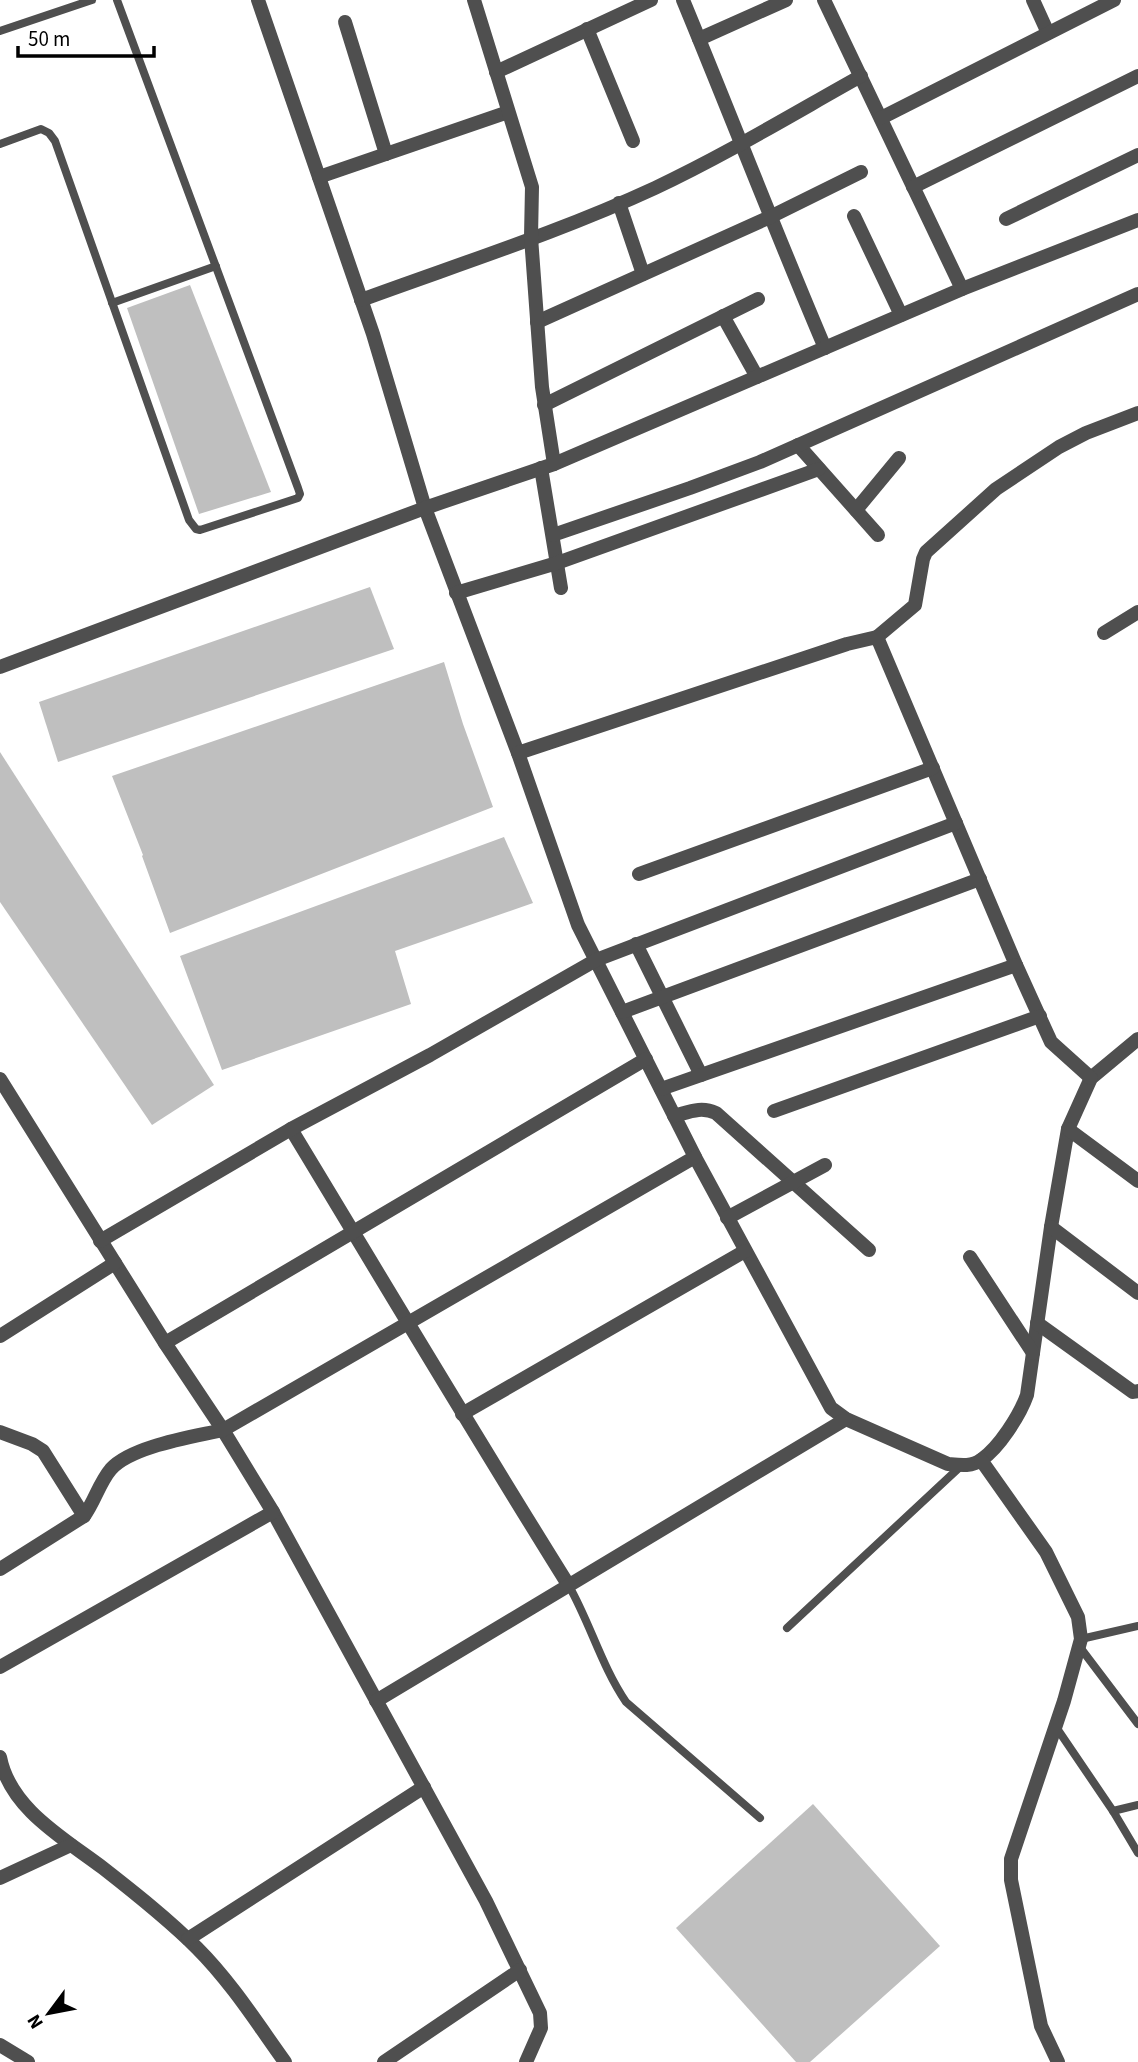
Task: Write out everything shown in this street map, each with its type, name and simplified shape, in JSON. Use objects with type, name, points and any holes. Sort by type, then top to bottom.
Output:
[{"type":"street","points":[[258,0],[361,300],[425,508],[518,753],[578,925],[695,1157],[831,1408],[846,1419],[948,1464],[961,1465],[981,1460],[999,1441],[1022,1409],[1027,1395],[1068,1129],[1091,1078],[1138,1039]]},
{"type":"street","points":[[474,0],[532,187],[531,237],[552,535],[561,588]]},
{"type":"street","points":[[496,72],[651,0]]},
{"type":"street","points":[[683,0],[825,348]]},
{"type":"street","points":[[699,39],[786,0]]},
{"type":"street","points":[[824,0],[962,289]]},
{"type":"street","points":[[1033,0],[1048,33]]},
{"type":"street","points":[[881,118],[1048,33],[1095,4],[1114,0]]},
{"type":"street","points":[[345,22],[386,154]]},
{"type":"street","points":[[587,29],[633,141]]},
{"type":"street","points":[[361,300],[656,187],[861,76]]},
{"type":"street","points":[[913,187],[1138,76]]},
{"type":"street","points":[[319,177],[508,112]]},
{"type":"street","points":[[1006,219],[1138,155]]},
{"type":"street","points":[[537,322],[770,217],[861,172]]},
{"type":"street","points":[[619,203],[643,274]]},
{"type":"street","points":[[853,216],[901,315]]},
{"type":"street","points":[[0,667],[425,508],[548,466],[962,289],[1138,220]]},
{"type":"street","points":[[552,535],[690,488],[798,445],[1138,294]]},
{"type":"street","points":[[544,405],[758,299]]},
{"type":"street","points":[[723,316],[757,377]]},
{"type":"street","points":[[518,753],[847,644],[877,637],[915,605],[926,552],[978,504],[1069,440],[1137,414]]},
{"type":"street","points":[[798,445],[878,535]]},
{"type":"street","points":[[856,510],[900,458]]},
{"type":"street","points":[[456,593],[557,563],[819,469]]},
{"type":"street","points":[[1104,632],[1138,612]]},
{"type":"street","points":[[877,637],[1051,1042],[1091,1078]]},
{"type":"street","points":[[639,874],[933,768]]},
{"type":"street","points":[[100,1241],[291,1129],[430,1055],[596,960],[957,822]]},
{"type":"street","points":[[622,1012],[980,879]]},
{"type":"street","points":[[636,944],[701,1075]]},
{"type":"street","points":[[661,1089],[1016,965]]},
{"type":"street","points":[[774,1111],[1040,1016]]},
{"type":"street","points":[[165,1343],[646,1059]]},
{"type":"street","points":[[0,1079],[273,1512],[486,1901],[542,2020],[526,2062]]},
{"type":"street","points":[[674,1116],[700,1109],[716,1113],[869,1250]]},
{"type":"street","points":[[291,1129],[569,1586]]},
{"type":"street","points":[[1068,1129],[1138,1181]]},
{"type":"street","points":[[0,1569],[84,1516],[104,1478],[122,1460],[163,1444],[223,1430],[695,1157]]},
{"type":"street","points":[[727,1218],[825,1165]]},
{"type":"street","points":[[1051,1227],[1138,1293]]},
{"type":"street","points":[[462,1414],[745,1251]]},
{"type":"street","points":[[970,1257],[1033,1353]]},
{"type":"street","points":[[0,1336],[115,1263]]},
{"type":"street","points":[[1037,1323],[1133,1392],[1138,1391]]},
{"type":"street","points":[[376,1701],[846,1419]]},
{"type":"street","points":[[0,1432],[43,1451],[84,1516]]},
{"type":"street","points":[[981,1460],[1046,1552],[1078,1617],[1080,1643],[1034,1795],[1013,1850],[1010,1869],[1041,2026],[1058,2062]]},
{"type":"street","points":[[0,1667],[273,1512]]},
{"type":"street","points":[[0,1757],[7,1780],[21,1800],[71,1845],[188,1939],[231,1986],[285,2062]]},
{"type":"street","points":[[188,1939],[424,1787]]},
{"type":"street","points":[[0,1878],[71,1845]]},
{"type":"street","points":[[384,2062],[520,1970]]},
{"type":"street","points":[[0,2045],[28,2062]]},
{"type":"lane","points":[[0,31],[92,0]]},
{"type":"lane","points":[[0,144],[41,129],[49,133],[55,141],[192,526],[200,530],[298,498],[298,488],[117,0]]},
{"type":"lane","points":[[112,303],[216,266]]},
{"type":"lane","points":[[787,1628],[961,1465]]},
{"type":"lane","points":[[569,1586],[617,1689],[626,1702],[760,1818]]},
{"type":"lane","points":[[1138,1626],[1080,1643],[1138,1724]]},
{"type":"lane","points":[[1056,1726],[1138,1853]]},
{"type":"lane","points":[[1113,1811],[1138,1805]]},
{"type":"building","points":[[190,285],[271,492],[199,514],[127,308]]},
{"type":"building","points":[[370,587],[394,649],[58,762],[39,702]]},
{"type":"building","points":[[444,662],[493,807],[170,933],[112,776]]},
{"type":"building","points":[[0,752],[214,1085],[152,1125],[0,902]]},
{"type":"building","points":[[504,837],[533,903],[395,951],[411,1004],[222,1070],[180,956]]},
{"type":"building","points":[[813,1804],[940,1946],[810,2062],[796,2062],[676,1928]]}]
